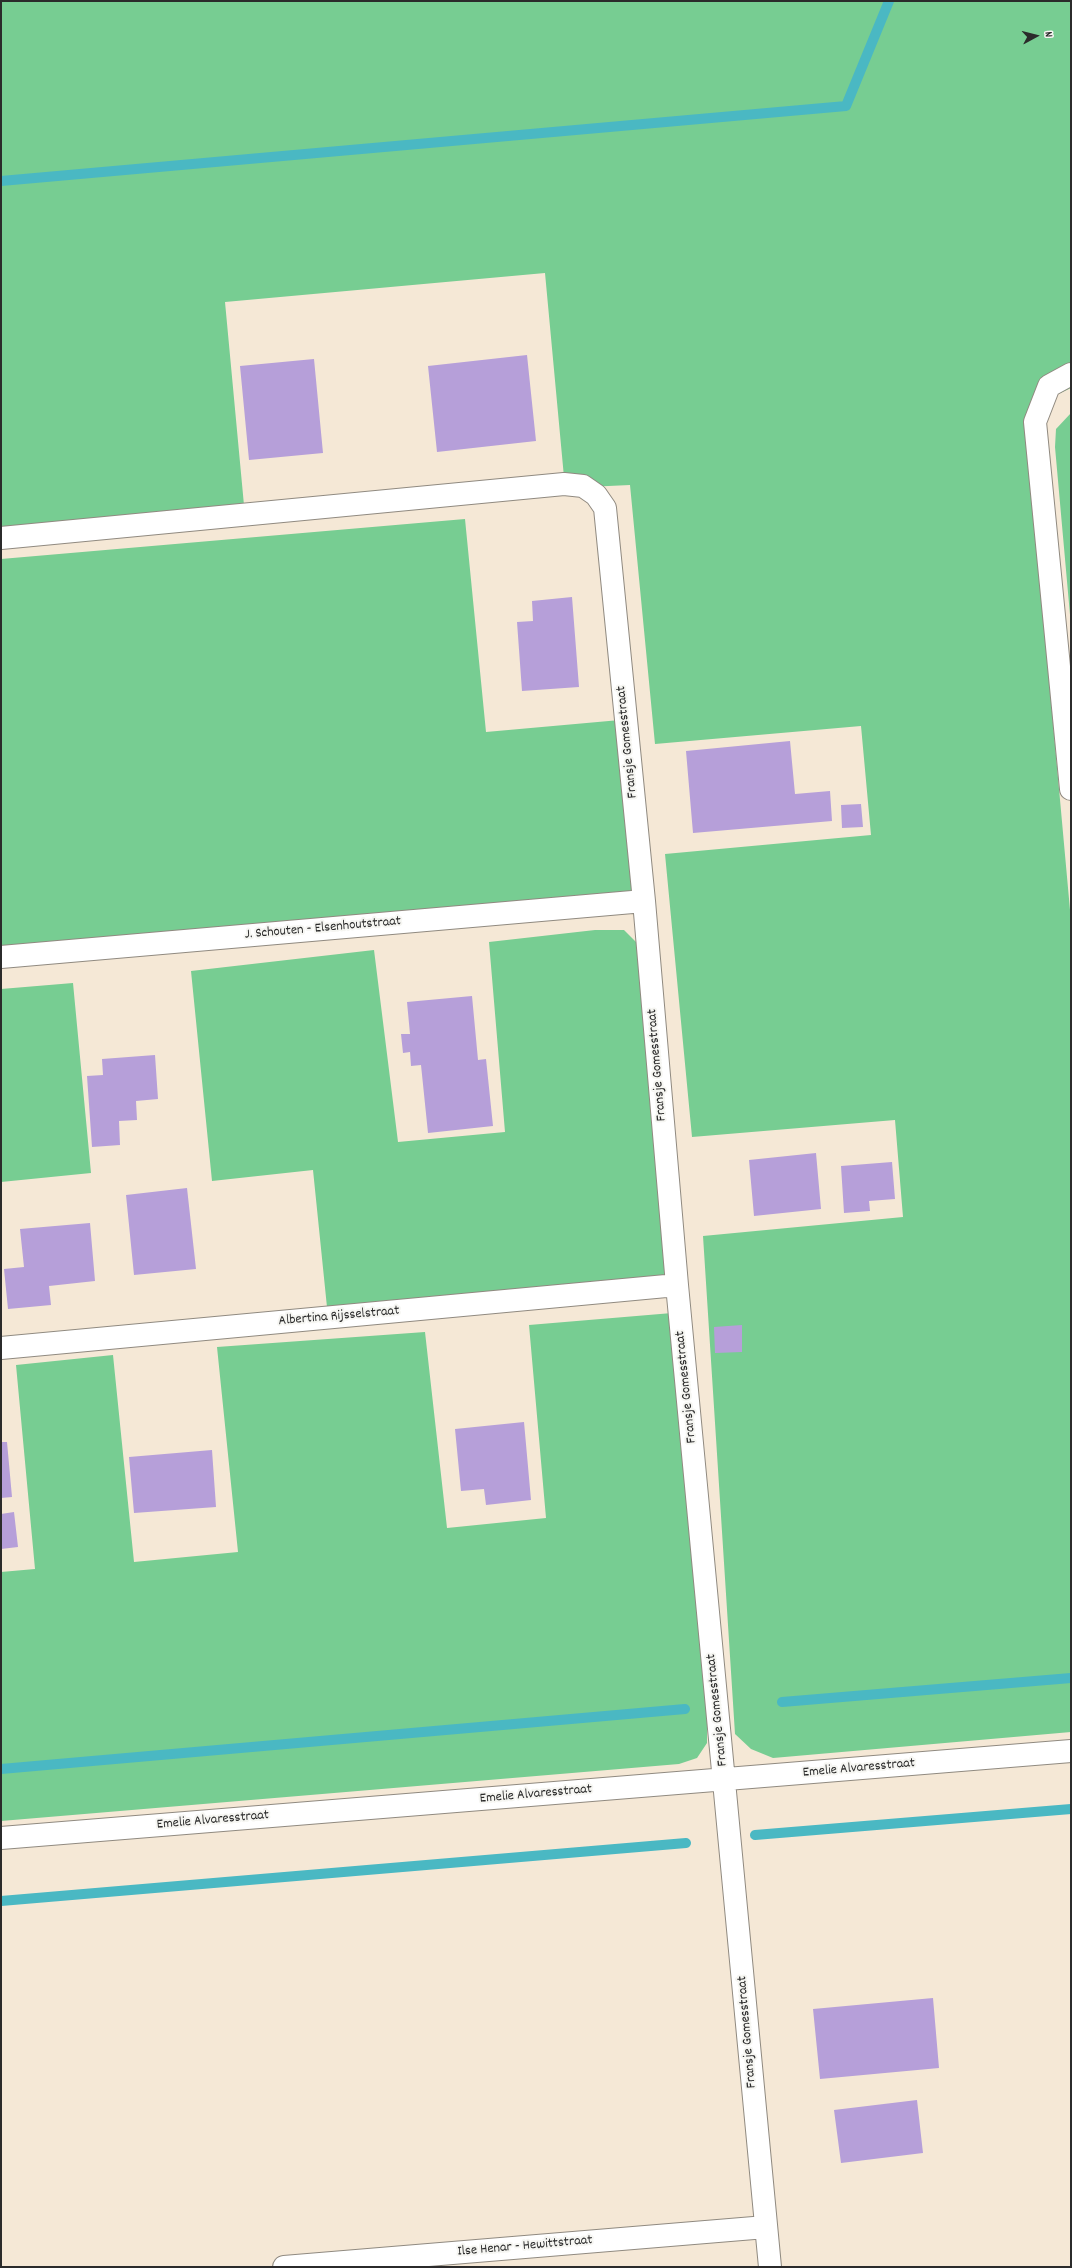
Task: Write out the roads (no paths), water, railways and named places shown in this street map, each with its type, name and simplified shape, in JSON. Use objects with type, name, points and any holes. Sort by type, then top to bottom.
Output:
[{"type":"street","points":[[1071,374],[1050,386],[1035,422],[1068,734],[1071,789]]},
{"type":"street","name":"Fransje Gomesstraat","points":[[1,538],[564,484],[583,486],[596,495],[605,508],[644,902],[677,1285],[770,2267]]},
{"type":"street","name":"J. Schouten - Elsenhoutstraat","points":[[1,957],[644,902]]},
{"type":"street","name":"Albertina Rijsselstraat","points":[[1,1348],[677,1285]]},
{"type":"street","name":"Emelie Alvaresstraat","points":[[1,1838],[1071,1751]]},
{"type":"street","name":"Ilse Henar - Hewittstraat","points":[[284,2267],[766,2227]]},
{"type":"waterway","points":[[1,181],[846,106],[889,1]]},
{"type":"waterway","points":[[782,1702],[1071,1678]]},
{"type":"waterway","points":[[1,1769],[685,1709]]},
{"type":"waterway","points":[[755,1835],[1071,1809]]},
{"type":"waterway","points":[[1,1901],[686,1843]]}]
